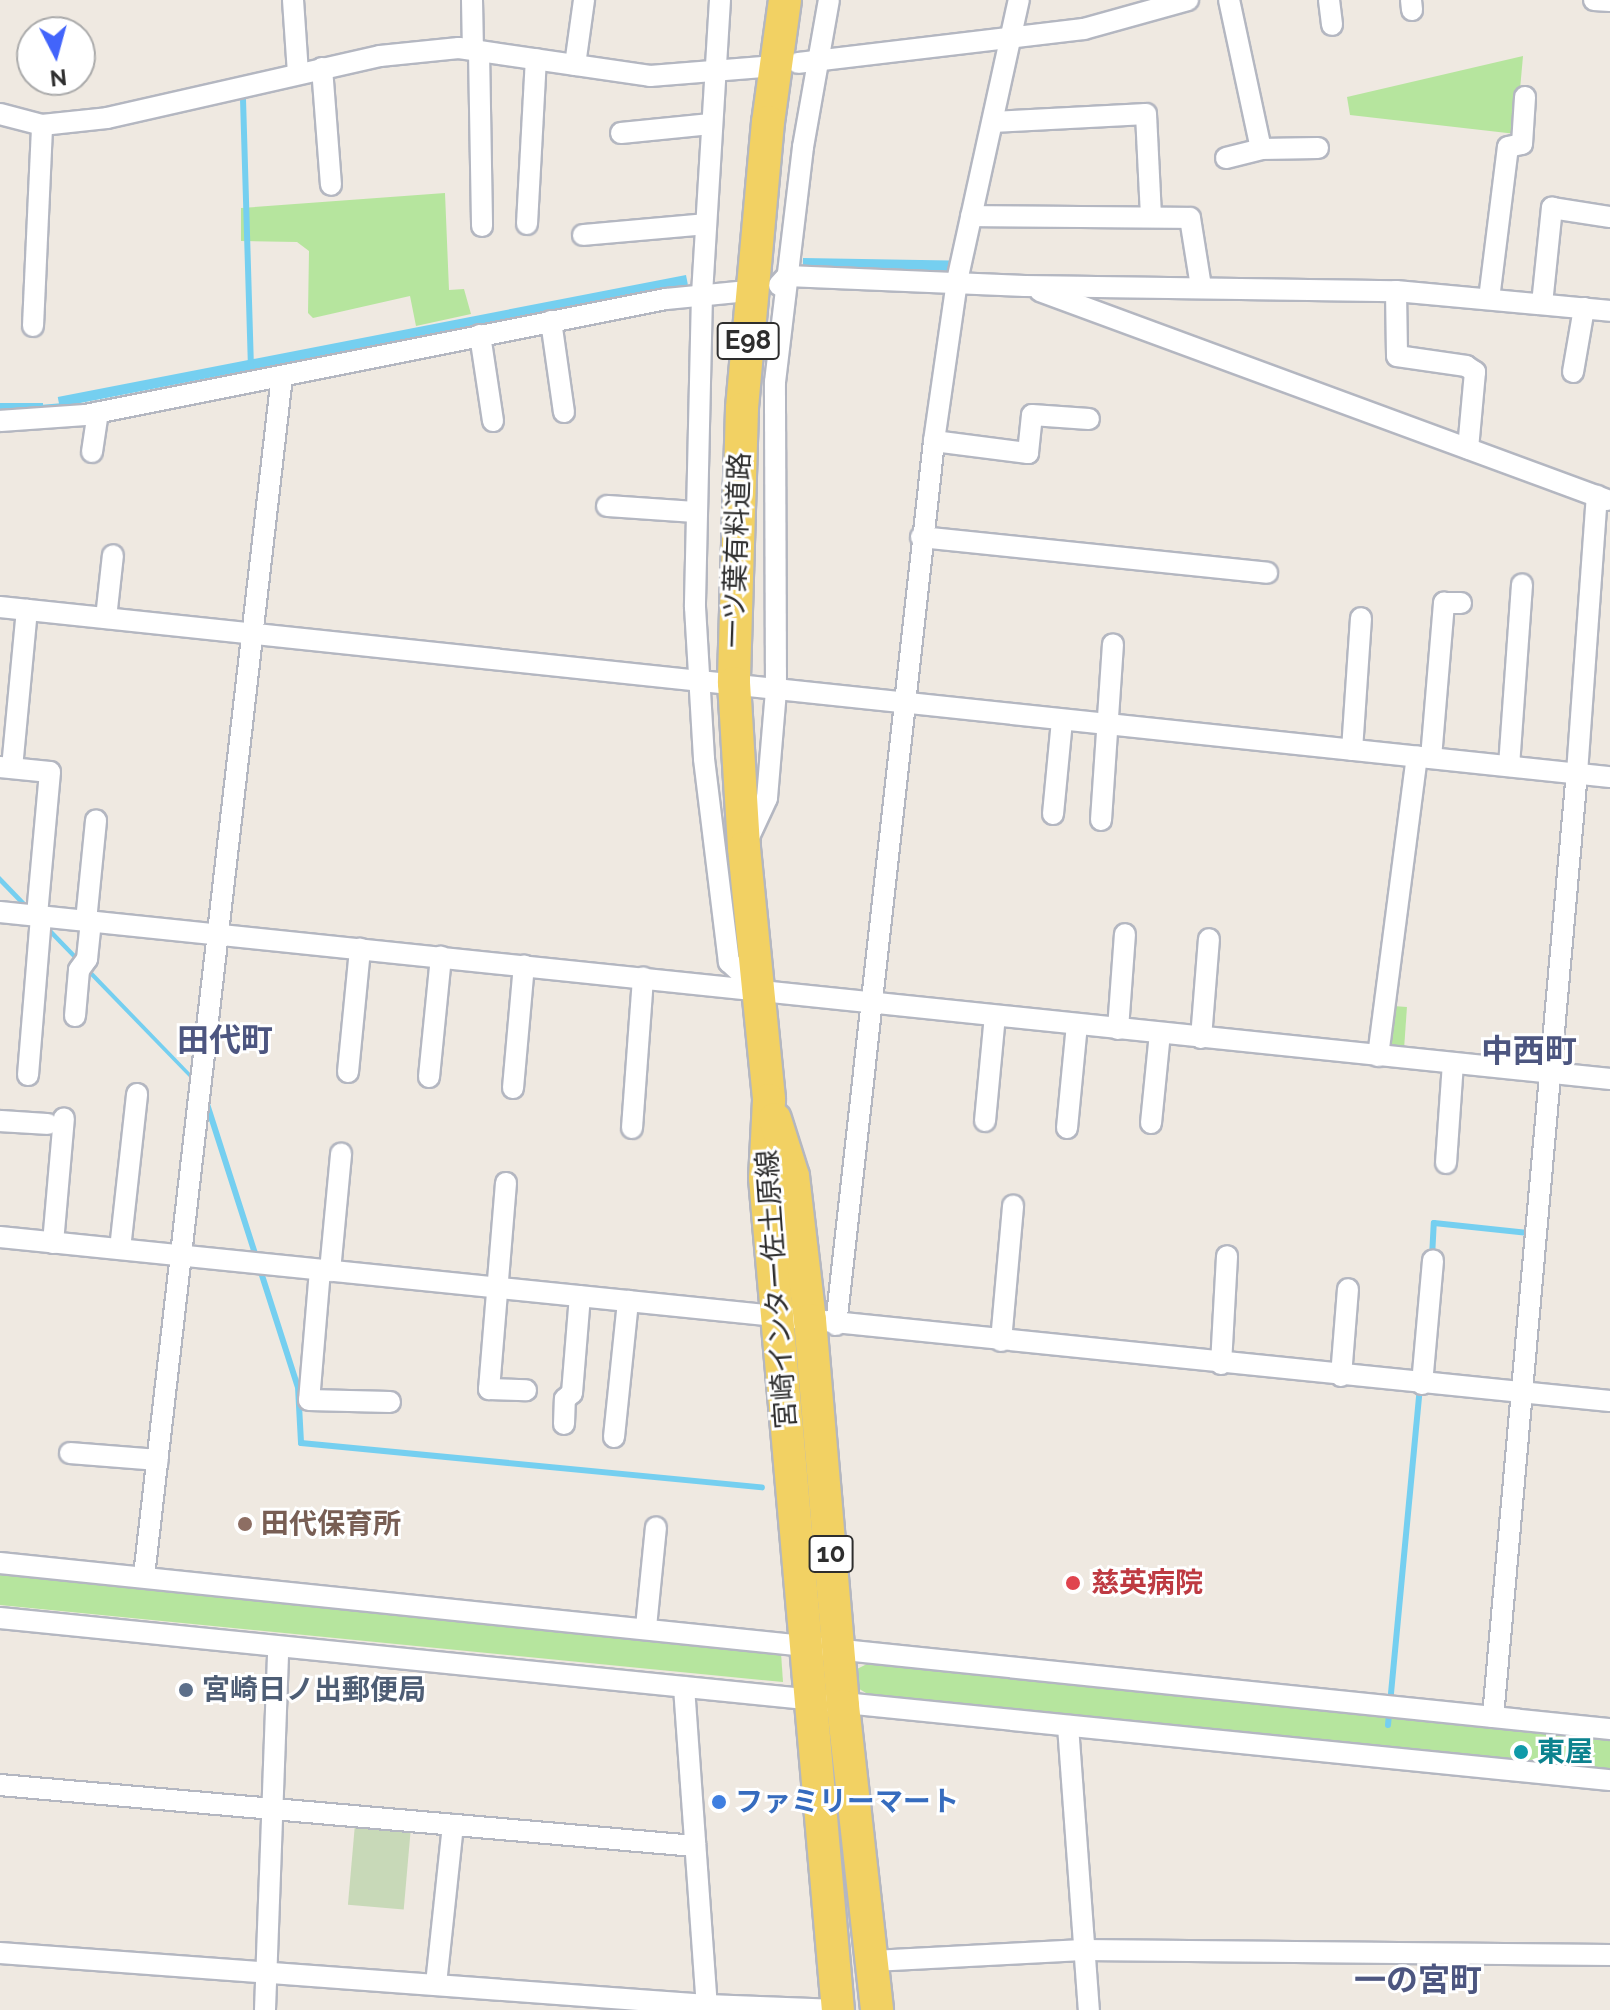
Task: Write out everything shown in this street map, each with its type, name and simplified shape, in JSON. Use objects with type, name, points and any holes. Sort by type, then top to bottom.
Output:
[{"type":"main road","name":"一ツ葉有料道路","points":[[769,1100],[744,848],[734,683],[742,409],[768,122],[785,0]]},
{"type":"main road","name":"宮崎インター佐土原線","points":[[769,1100],[765,1178],[838,2010]]},
{"type":"main road","name":"宮崎インター佐土原線","points":[[769,1100],[793,1176],[823,1322],[843,1706],[877,2010]]},
{"type":"street","points":[[293,0],[298,74]]},
{"type":"street","points":[[472,0],[488,145],[482,226]]},
{"type":"street","points":[[575,65],[584,0]]},
{"type":"street","points":[[744,848],[767,798],[776,690],[775,382],[782,282],[808,61],[829,0]]},
{"type":"street","points":[[823,1322],[871,1004],[921,537],[957,281],[1019,0]]},
{"type":"street","points":[[808,61],[1084,29],[1188,0]]},
{"type":"street","points":[[1229,0],[1261,149]]},
{"type":"street","points":[[1329,0],[1332,25]]},
{"type":"street","points":[[1594,0],[1610,1]]},
{"type":"street","points":[[714,2],[714,71],[702,294],[696,512],[698,677],[729,962],[757,988]]},
{"type":"street","points":[[0,114],[42,125],[107,118],[380,56],[476,50],[650,76],[763,67]]},
{"type":"street","points":[[527,224],[538,170],[536,59]]},
{"type":"street","points":[[322,68],[331,185]]},
{"type":"street","points":[[1489,299],[1508,147],[1522,144],[1525,97]]},
{"type":"street","points":[[993,122],[1146,114],[1151,216]]},
{"type":"street","points":[[621,133],[711,124]]},
{"type":"street","points":[[33,326],[42,125]]},
{"type":"street","points":[[1226,158],[1261,149],[1318,148]]},
{"type":"street","points":[[1542,304],[1552,208],[1610,217]]},
{"type":"street","points":[[971,216],[1190,218],[1201,287]]},
{"type":"street","points":[[583,235],[706,224]]},
{"type":"street","points":[[782,282],[957,281],[1025,286],[1396,291],[1610,311]]},
{"type":"street","points":[[1025,286],[1603,498],[1547,1073],[1524,1395],[1493,1717]]},
{"type":"street","points":[[1396,291],[1397,356],[1475,372],[1468,449]]},
{"type":"street","points":[[0,421],[32,422],[98,412],[551,321],[702,294],[738,292]]},
{"type":"street","points":[[1573,372],[1584,308]]},
{"type":"street","points":[[551,321],[564,412]]},
{"type":"street","points":[[480,335],[493,421]]},
{"type":"street","points":[[144,1576],[282,376]]},
{"type":"street","points":[[92,452],[98,412]]},
{"type":"street","points":[[934,441],[1028,453],[1032,415],[1089,419]]},
{"type":"street","points":[[607,506],[696,512]]},
{"type":"street","points":[[921,537],[1267,573]]},
{"type":"street","points":[[106,618],[113,555]]},
{"type":"street","points":[[1509,766],[1522,584]]},
{"type":"street","points":[[1378,1056],[1424,758],[1443,603]]},
{"type":"street","points":[[0,607],[698,677],[776,690],[1610,777]]},
{"type":"street","points":[[27,610],[6,767],[50,772],[28,1075]]},
{"type":"street","points":[[1352,750],[1361,618]]},
{"type":"street","points":[[1101,820],[1110,724],[1113,644]]},
{"type":"street","points":[[1053,814],[1062,720]]},
{"type":"street","points":[[75,1016],[88,921],[96,820]]},
{"type":"street","points":[[0,912],[757,988],[871,1004],[1610,1079]]},
{"type":"street","points":[[1118,1029],[1125,934]]},
{"type":"street","points":[[1201,1038],[1209,939]]},
{"type":"street","points":[[348,1072],[360,949]]},
{"type":"street","points":[[429,1077],[441,957]]},
{"type":"street","points":[[513,1088],[524,965]]},
{"type":"street","points":[[632,1128],[643,977]]},
{"type":"street","points":[[985,1121],[995,1016]]},
{"type":"street","points":[[1067,1128],[1077,1025]]},
{"type":"street","points":[[1151,1123],[1160,1033]]},
{"type":"street","points":[[1446,1163],[1453,1063]]},
{"type":"street","points":[[120,1249],[137,1094]]},
{"type":"street","points":[[0,1121],[56,1121],[53,1243]]},
{"type":"street","points":[[341,1154],[309,1400],[359,1406],[368,1399],[390,1402]]},
{"type":"street","points":[[506,1183],[489,1389],[526,1390]]},
{"type":"street","points":[[1001,1341],[1013,1206]]},
{"type":"street","points":[[0,1237],[1524,1395],[1610,1401]]},
{"type":"street","points":[[1221,1364],[1227,1256]]},
{"type":"street","points":[[1422,1384],[1433,1260]]},
{"type":"street","points":[[1341,1376],[1348,1289]]},
{"type":"street","points":[[564,1424],[565,1399],[572,1393],[580,1296]]},
{"type":"street","points":[[614,1437],[628,1301]]},
{"type":"street","points":[[70,1453],[158,1460]]},
{"type":"street","points":[[646,1627],[656,1527]]},
{"type":"street","points":[[0,1563],[646,1627],[840,1650],[1610,1729]]},
{"type":"street","points":[[0,1618],[843,1706],[1610,1780]]},
{"type":"street","points":[[265,2010],[278,1647]]},
{"type":"street","points":[[684,1687],[707,2008]]},
{"type":"street","points":[[1068,1726],[1089,2010]]},
{"type":"street","points":[[0,1785],[695,1846]]},
{"type":"street","points":[[436,1984],[453,1825]]},
{"type":"street","points":[[873,1961],[1083,1950],[1610,1955]]},
{"type":"street","points":[[0,1953],[436,1984],[565,2001],[838,2010]]},
{"type":"green space","points":[[1523,56],[1516,134],[1350,115],[1347,97]]},
{"type":"green space","points":[[445,193],[449,290],[464,289],[471,314],[416,326],[410,296],[313,318],[308,313],[309,251],[297,242],[241,241],[241,208]]},
{"type":"green space","points":[[1393,1006],[1407,1007],[1404,1049],[1390,1048]]},
{"type":"green space","points":[[0,1571],[781,1653],[783,1682],[0,1605]]},
{"type":"green space","points":[[869,1663],[1610,1737],[1610,1775],[876,1699],[856,1687],[855,1670]]},
{"type":"green space","points":[[355,1824],[411,1829],[404,1910],[348,1905]]},
{"type":"water","points":[[803,258],[950,261],[950,273],[803,270]]},
{"type":"water","points":[[686,275],[688,285],[60,407],[58,397]]},
{"type":"water","points":[[0,403],[43,403],[43,413],[0,413]]},
{"type":"water","points":[[0,876],[192,1075],[190,1078],[0,883]]},
{"type":"waterway","points":[[243,99],[251,368]]},
{"type":"waterway","points":[[40,408],[64,406]]},
{"type":"waterway","points":[[206,1101],[298,1387],[301,1443],[762,1487]]},
{"type":"waterway","points":[[1432,1257],[1434,1223],[1528,1233]]},
{"type":"waterway","points":[[1388,1725],[1420,1388]]},
{"type":"place","name":"田代保育所","points":[[245,1524]]},
{"type":"place","name":"慈英病院","points":[[1073,1583]]},
{"type":"place","name":"宮崎日ノ出郵便局","points":[[186,1690]]},
{"type":"place","name":"東屋","points":[[1521,1752]]},
{"type":"place","name":"ファミリーマート","points":[[719,1802]]},
{"type":"district","name":"田代町","points":[[225,1040]]},
{"type":"district","name":"中西町","points":[[1529,1051]]},
{"type":"district","name":"一の宮町","points":[[1418,1980]]}]
